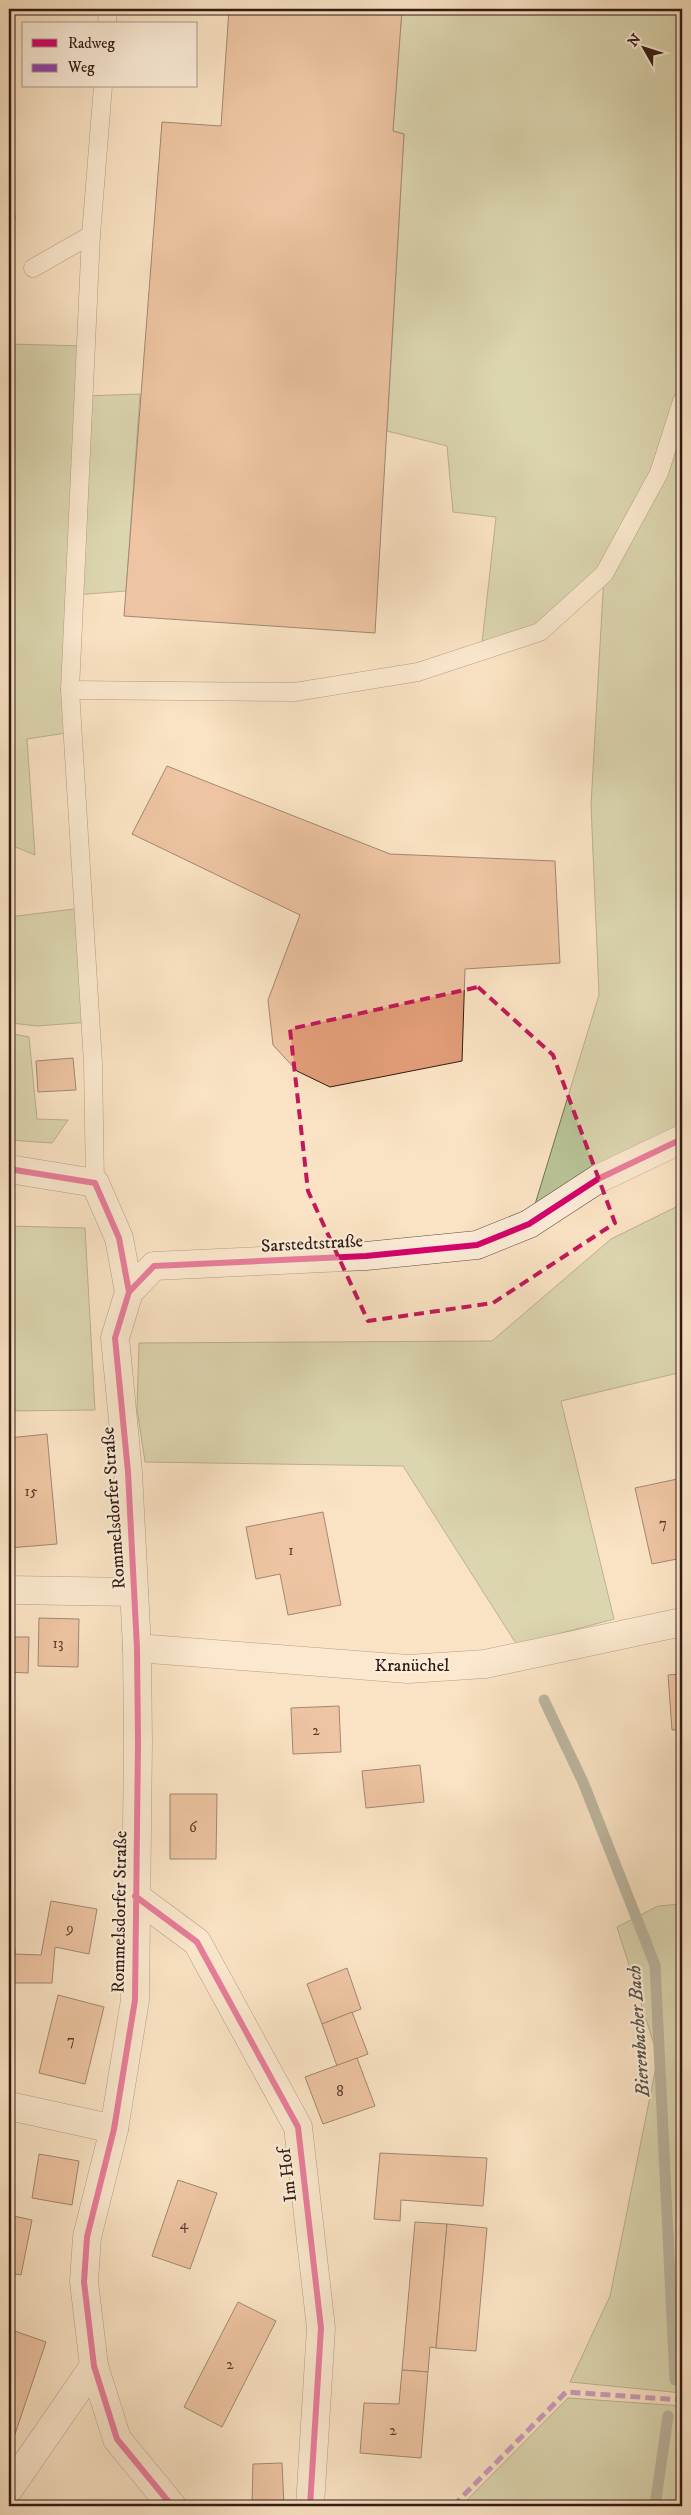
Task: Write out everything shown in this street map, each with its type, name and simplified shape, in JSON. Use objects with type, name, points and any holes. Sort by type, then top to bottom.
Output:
[{"type":"street","name":"Sarstedtstraße","points":[[129,1292],[154,1266],[366,1256],[477,1244],[529,1224],[598,1179],[682,1139]]},
{"type":"street","points":[[9,1169],[95,1184],[119,1238],[129,1292]]},
{"type":"street","name":"Rommelsdorfer Straße","points":[[129,1292],[115,1338],[128,1472],[137,1648],[135,2000],[114,2128],[87,2237],[84,2282],[94,2366],[117,2439],[172,2506]]},
{"type":"street","points":[[9,1590],[134,1592]]},
{"type":"street","name":"Kranüchel","points":[[137,1648],[408,1669],[485,1664],[682,1622]]},
{"type":"street","name":"Im Hof","points":[[135,1896],[197,1942],[298,2127],[321,2328],[310,2506]]},
{"type":"street","points":[[9,2106],[114,2128]]},
{"type":"street","points":[[9,2489],[94,2366]]},
{"type":"lane","points":[[107,22],[108,9]]},
{"type":"lane","points":[[95,1184],[92,1063],[70,690],[91,235],[103,88]]},
{"type":"lane","points":[[33,268],[91,235]]},
{"type":"lane","points":[[70,690],[295,692],[418,672],[540,632],[604,574],[660,473],[682,400]]},
{"type":"highlighted area","points":[[478,987],[553,1055],[615,1223],[493,1303],[368,1321],[308,1191],[290,1029]]},
{"type":"green space","points":[[402,9],[682,9],[682,1139],[529,1224],[599,995],[591,805],[604,575],[540,632],[481,652],[496,517],[453,512],[447,446],[387,431],[404,134],[393,131]]},
{"type":"green space","points":[[9,344],[86,346],[84,396],[140,394],[126,591],[75,595],[73,732],[27,739],[35,855],[13,846],[9,852]]},
{"type":"green space","points":[[82,908],[90,1022],[37,1026],[11,1023],[9,1020],[9,917]]},
{"type":"green space","points":[[9,1033],[29,1037],[37,1119],[68,1120],[52,1143],[9,1140]]},
{"type":"green space","points":[[682,1204],[682,1372],[561,1401],[614,1619],[517,1645],[403,1466],[145,1462],[137,1409],[139,1343],[492,1341],[611,1239]]},
{"type":"green space","points":[[9,1226],[85,1228],[95,1410],[9,1411]]},
{"type":"green space","points":[[682,1904],[682,2393],[570,2382],[610,2296],[658,2057],[617,1927],[658,1906]]},
{"type":"green space","points":[[568,2398],[682,2406],[682,2506],[461,2506]]},
{"type":"building","points":[[229,9],[402,9],[393,131],[404,134],[375,633],[124,616],[162,122],[221,126]]},
{"type":"building","points":[[9,215],[15,215],[9,302]]},
{"type":"building","points":[[167,766],[390,854],[555,861],[560,963],[465,969],[462,1061],[330,1087],[297,1071],[273,1045],[268,1000],[300,915],[132,834]]},
{"type":"building","points":[[73,1058],[76,1090],[38,1092],[36,1061]]},
{"type":"building","points":[[47,1434],[57,1544],[9,1548],[9,1438]]},
{"type":"building","points":[[682,1478],[682,1558],[652,1564],[635,1488]]},
{"type":"building","points":[[323,1512],[341,1605],[288,1615],[280,1574],[256,1579],[246,1527]]},
{"type":"building","points":[[39,1618],[79,1619],[78,1667],[38,1666]]},
{"type":"building","points":[[9,1637],[29,1637],[28,1673],[9,1672]]},
{"type":"building","points":[[682,1674],[682,1729],[672,1730],[668,1675]]},
{"type":"building","points":[[339,1706],[341,1752],[293,1754],[291,1708]]},
{"type":"building","points":[[420,1765],[424,1802],[366,1808],[362,1771]]},
{"type":"building","points":[[170,1794],[217,1794],[216,1859],[170,1859]]},
{"type":"building","points":[[51,1901],[97,1909],[89,1954],[55,1947],[52,1983],[9,1983],[9,1948],[15,1948],[15,1954],[41,1955]]},
{"type":"building","points":[[347,1968],[361,2009],[322,2024],[307,1984]]},
{"type":"building","points":[[58,1995],[104,2007],[85,2084],[39,2073]]},
{"type":"building","points":[[352,2012],[368,2054],[337,2066],[322,2024]]},
{"type":"building","points":[[357,2058],[375,2106],[323,2124],[305,2077]]},
{"type":"building","points":[[380,2153],[487,2158],[483,2206],[401,2200],[400,2221],[374,2219]]},
{"type":"building","points":[[39,2154],[79,2161],[72,2205],[32,2198]]},
{"type":"building","points":[[178,2180],[217,2193],[190,2269],[152,2256]]},
{"type":"building","points":[[9,2215],[32,2220],[21,2275],[9,2273]]},
{"type":"building","points":[[415,2222],[447,2224],[436,2348],[430,2347],[428,2372],[402,2370]]},
{"type":"building","points":[[447,2224],[487,2228],[476,2351],[436,2348]]},
{"type":"building","points":[[238,2302],[276,2321],[222,2427],[184,2407]]},
{"type":"building","points":[[9,2329],[46,2342],[15,2434],[9,2432]]},
{"type":"building","points":[[402,2370],[428,2372],[421,2458],[360,2453],[364,2403],[399,2404]]},
{"type":"building","points":[[282,2463],[284,2506],[252,2506],[253,2464]]},
{"type":"waterway","name":"Bierenbacher Bach","points":[[544,1700],[583,1782],[655,1965],[675,2380]]},
{"type":"waterway","name":"Bierenbacher Bach","points":[[655,2506],[668,2416]]},
{"type":"marked path","points":[[453,2506],[566,2392],[682,2400]]},
{"type":"cycle path","points":[[129,1292],[154,1266],[366,1256],[477,1245],[529,1224],[598,1179],[682,1139]]},
{"type":"cycle path","points":[[9,1169],[95,1183],[119,1238],[129,1292],[115,1338],[128,1472],[137,1648],[138,1743],[135,2000],[114,2129],[87,2237],[84,2282],[94,2366],[117,2439],[172,2506]]},
{"type":"cycle path","points":[[135,1896],[197,1942],[298,2127],[321,2328],[310,2506]]}]
